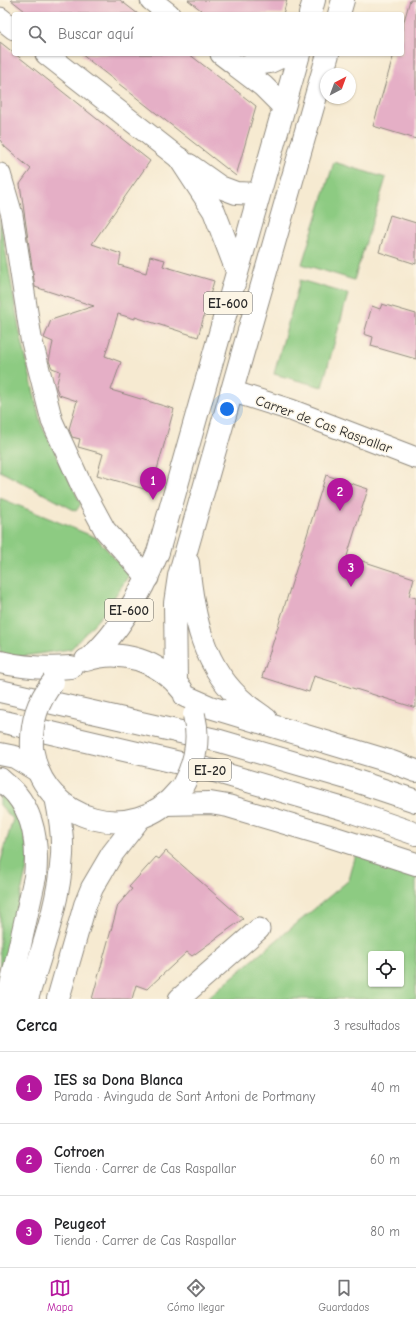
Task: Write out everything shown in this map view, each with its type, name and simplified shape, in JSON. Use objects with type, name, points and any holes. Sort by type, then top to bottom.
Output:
[{"type":"main road","points":[[311,12],[314,0]]},
{"type":"main road","points":[[340,12],[343,0]]},
{"type":"main road","points":[[238,67],[270,62],[283,56]]},
{"type":"main road","name":"EI-600","points":[[298,56],[158,552],[148,578],[124,619],[103,646],[53,682],[42,696],[35,713],[31,736],[32,748],[38,771],[48,789],[56,797],[66,806],[89,818],[114,822],[140,818],[149,814],[165,804],[183,785],[190,773],[197,748],[197,734],[185,698],[174,603],[179,576],[327,56]]},
{"type":"main road","points":[[238,67],[262,86],[284,108]]},
{"type":"main road","points":[[180,159],[220,187],[236,193],[259,194]]},
{"type":"main road","points":[[180,159],[214,211],[237,271]]},
{"type":"main road","points":[[187,548],[189,577],[200,635],[207,652],[220,675],[246,704],[279,728]]},
{"type":"main road","name":"EI-600","points":[[80,664],[102,656],[116,656],[142,660],[155,666],[166,674],[185,698]]},
{"type":"main road","points":[[0,662],[16,666],[46,669],[80,664]]},
{"type":"main road","name":"EI-20","points":[[0,691],[220,741],[350,779],[416,801]]},
{"type":"main road","points":[[185,698],[210,707],[392,762],[416,771]]},
{"type":"main road","name":"EI-20","points":[[0,721],[214,771],[344,810],[416,834]]},
{"type":"main road","points":[[0,754],[15,757],[38,771]]},
{"type":"main road","points":[[0,779],[16,794],[28,814],[35,837],[36,857],[35,877],[8,999]]},
{"type":"main road","name":"EI-600","points":[[27,999],[52,917],[60,881],[62,854],[60,816],[56,797]]},
{"type":"main road","points":[[165,804],[210,803],[228,806],[416,864]]},
{"type":"main road","name":"EI-600","points":[[58,999],[92,888],[112,854],[140,818]]},
{"type":"street","points":[[151,0],[166,12]]},
{"type":"street","points":[[0,18],[12,27]]},
{"type":"street","points":[[49,56],[180,159]]},
{"type":"street","points":[[224,56],[238,67]]},
{"type":"street","points":[[0,174],[12,216],[31,338],[52,421],[84,491],[105,530],[148,578]]},
{"type":"street","name":"Carrer de Cas Raspallar","points":[[231,392],[290,410],[416,458]]},
{"type":"street","points":[[179,999],[259,929]]},
{"type":"green space","points":[[334,162],[386,178],[354,280],[302,264]]},
{"type":"green space","points":[[0,219],[19,328],[41,424],[81,504],[76,511],[0,471]]},
{"type":"green space","points":[[300,280],[348,294],[322,387],[274,374]]},
{"type":"green space","points":[[0,498],[97,538],[129,575],[103,614],[71,649],[18,657],[0,653]]},
{"type":"green space","points":[[0,787],[21,812],[29,859],[0,982],[0,864],[13,819],[0,805]]},
{"type":"green space","points":[[356,854],[416,876],[416,999],[206,999],[349,880]]},
{"type":"building","points":[[11,0],[120,0],[135,12],[26,12]]},
{"type":"building","points":[[188,0],[287,0],[284,12],[203,12]]},
{"type":"building","points":[[410,0],[416,0],[416,139],[373,126],[393,56],[404,56],[404,21]]},
{"type":"building","points":[[0,42],[12,52],[12,56],[18,56],[150,161],[92,244],[121,254],[119,265],[146,273],[150,256],[165,260],[163,266],[214,281],[198,337],[135,317],[135,319],[118,314],[105,356],[121,362],[111,390],[174,409],[151,491],[97,475],[103,454],[78,447],[80,439],[72,437],[69,429],[77,401],[59,395],[56,387],[60,371],[52,368],[49,361],[53,342],[44,338],[51,320],[94,306],[35,287],[20,184],[31,169],[5,147],[0,140]]},
{"type":"building","points":[[84,56],[192,56],[256,106],[236,176]]},
{"type":"building","points":[[390,215],[416,223],[416,264],[379,252]]},
{"type":"building","points":[[382,304],[416,314],[416,359],[371,346],[373,337],[364,334],[372,306],[380,309]]},
{"type":"building","points":[[326,475],[368,489],[347,556],[414,578],[409,596],[416,598],[416,708],[314,676],[309,692],[262,677]]},
{"type":"building","points":[[166,851],[243,919],[192,956],[187,952],[147,989],[136,985],[132,999],[92,999],[118,905],[132,889],[129,887],[156,857],[159,859]]},
{"type":"place","name":"IES sa Dona Blanca","points":[[153,500]]},
{"type":"place","name":"Cotroen","points":[[340,511]]},
{"type":"place","name":"Peugeot","points":[[351,587]]}]
